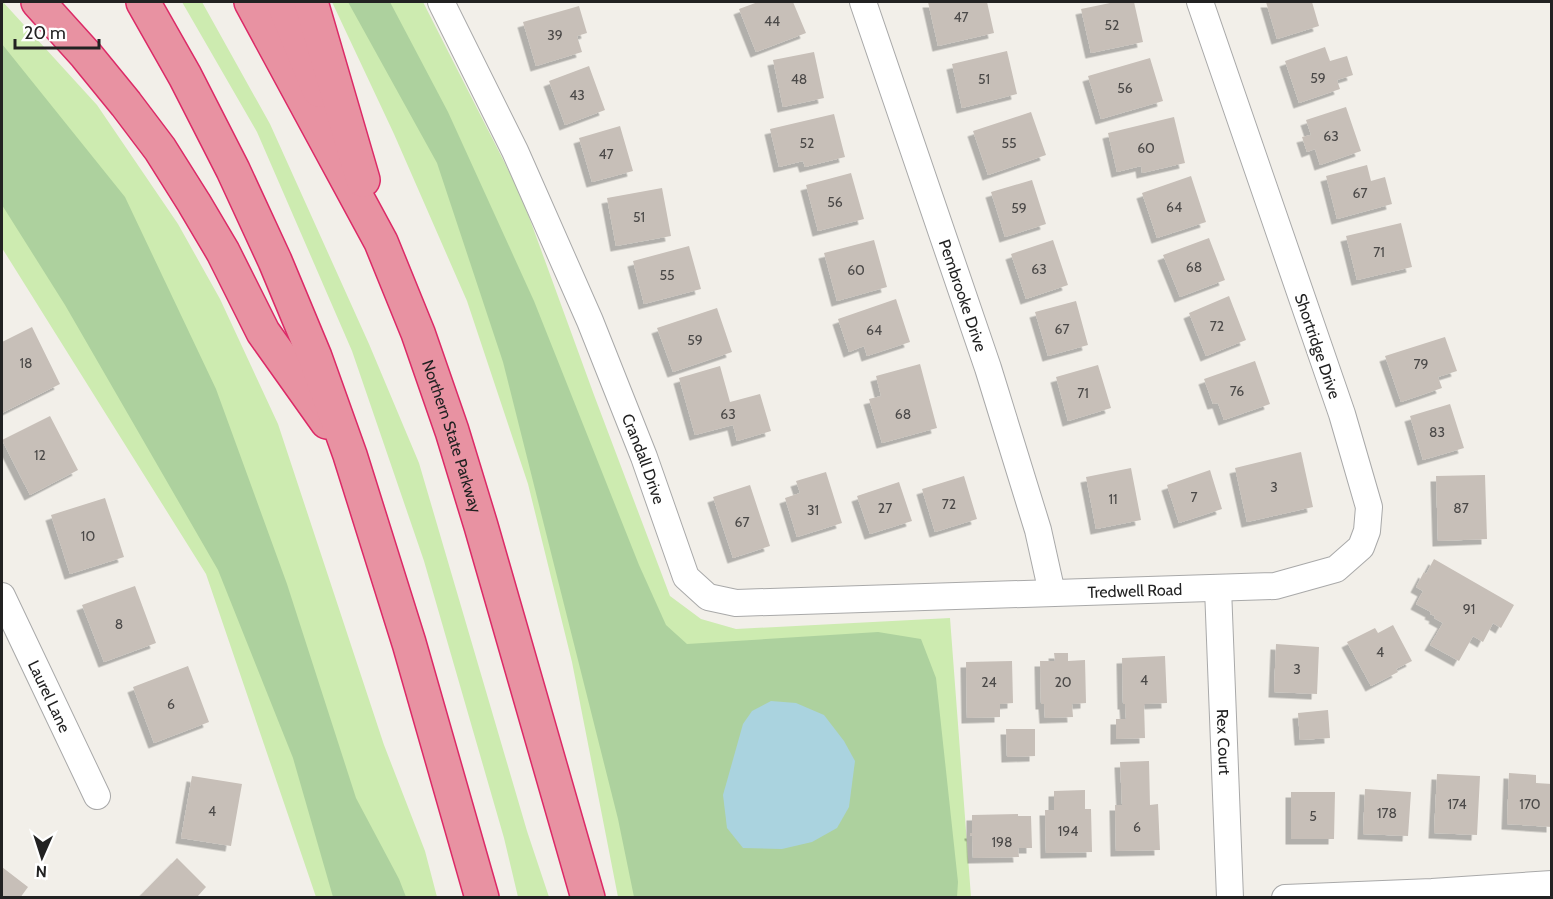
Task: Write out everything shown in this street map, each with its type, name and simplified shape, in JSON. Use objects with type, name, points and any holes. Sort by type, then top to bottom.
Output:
[{"type":"highway","points":[[38,2],[93,63],[160,149],[223,252],[263,332],[350,455]]},
{"type":"highway","points":[[143,2],[186,76],[233,170],[315,357],[350,455],[412,654],[482,897]]},
{"type":"highway","name":"Northern State Parkway","points":[[251,2],[381,242],[418,333],[452,431],[488,549],[588,897]]},
{"type":"highway","points":[[283,2],[381,242]]},
{"type":"highway","points":[[311,2],[381,242]]},
{"type":"street","name":"Crandall Drive","points":[[441,2],[515,151],[590,321],[644,457],[686,577],[708,597],[736,603],[1052,593]]},
{"type":"street","name":"Pembrooke Drive","points":[[863,2],[991,379],[1038,530],[1052,593]]},
{"type":"street","name":"Shortridge Drive","points":[[1200,2],[1342,414],[1369,507],[1367,531],[1361,547],[1336,569],[1275,586],[1218,588]]},
{"type":"street","name":"Tredwell Road","points":[[1052,593],[1218,588]]},
{"type":"street","name":"Rex Court","points":[[1218,588],[1230,897]]},
{"type":"street","name":"Laurel Lane","points":[[2,596],[97,796]]},
{"type":"street","points":[[1285,897],[1432,892],[1551,884]]},
{"type":"green space","points":[[2,2],[97,105],[178,224],[220,299],[278,424],[384,745],[425,851],[437,897],[316,897],[206,574],[2,248]]},
{"type":"green space","points":[[182,2],[202,2],[270,124],[369,344],[419,463],[527,831],[549,897],[518,897],[504,838],[424,561],[352,351],[257,132]]},
{"type":"green space","points":[[332,2],[423,2],[521,195],[670,596],[701,619],[736,629],[950,618],[971,897],[618,897],[572,662],[528,484],[467,301],[394,134]]},
{"type":"green space","points":[[348,2],[390,2],[448,112],[534,301],[639,565],[666,625],[687,644],[878,632],[921,639],[936,678],[958,882],[957,897],[634,897],[618,819],[503,362],[437,163]]},
{"type":"green space","points":[[2,44],[125,197],[216,389],[287,584],[356,798],[399,879],[406,897],[333,897],[293,758],[218,570],[65,305],[2,205]]},
{"type":"water","points":[[771,701],[796,703],[824,715],[844,741],[855,761],[849,807],[837,828],[812,842],[782,849],[743,848],[727,828],[723,795],[743,724],[752,711]]},
{"type":"building","points":[[758,2],[793,2],[806,33],[756,52],[739,9]]},
{"type":"building","points":[[928,2],[987,2],[994,33],[938,46]]},
{"type":"building","points":[[1115,2],[1134,2],[1143,42],[1091,53],[1081,9]]},
{"type":"building","points":[[1266,2],[1312,2],[1319,26],[1277,39]]},
{"type":"building","points":[[579,6],[587,33],[577,36],[582,52],[536,66],[523,22]]},
{"type":"building","points":[[1325,47],[1330,61],[1347,56],[1353,75],[1337,80],[1340,89],[1299,103],[1285,61]]},
{"type":"building","points":[[1007,51],[1017,94],[962,108],[952,64]]},
{"type":"building","points":[[814,52],[824,98],[783,107],[773,60]]},
{"type":"building","points":[[1150,58],[1163,101],[1101,119],[1088,76]]},
{"type":"building","points":[[589,66],[605,110],[565,125],[549,81]]},
{"type":"building","points":[[1346,107],[1361,151],[1320,165],[1315,149],[1307,152],[1302,137],[1311,135],[1306,120]]},
{"type":"building","points":[[1031,112],[1046,155],[988,175],[973,131]]},
{"type":"building","points":[[834,114],[845,157],[805,167],[803,161],[779,167],[770,129]]},
{"type":"building","points":[[1174,117],[1185,163],[1142,173],[1141,166],[1117,172],[1108,133]]},
{"type":"building","points":[[620,126],[633,171],[592,182],[579,138]]},
{"type":"building","points":[[1367,165],[1371,181],[1385,177],[1392,204],[1337,219],[1326,176]]},
{"type":"building","points":[[851,173],[864,219],[818,231],[806,185]]},
{"type":"building","points":[[1191,176],[1206,222],[1157,238],[1142,193]]},
{"type":"building","points":[[1032,180],[1046,224],[1005,237],[991,192]]},
{"type":"building","points":[[662,188],[671,236],[616,246],[607,198]]},
{"type":"building","points":[[1401,223],[1412,267],[1357,280],[1346,236]]},
{"type":"building","points":[[1209,238],[1225,280],[1180,297],[1163,255]]},
{"type":"building","points":[[874,240],[887,287],[837,301],[824,253]]},
{"type":"building","points":[[1053,240],[1068,285],[1026,299],[1011,254]]},
{"type":"building","points":[[689,246],[701,289],[644,304],[633,261]]},
{"type":"building","points":[[1229,296],[1246,340],[1206,356],[1189,313]]},
{"type":"building","points":[[896,299],[910,342],[867,356],[864,346],[849,352],[838,319]]},
{"type":"building","points":[[1076,301],[1088,345],[1048,356],[1035,312]]},
{"type":"building","points":[[717,308],[732,352],[673,372],[657,328]]},
{"type":"building","points":[[32,327],[60,384],[2,413],[2,342]]},
{"type":"building","points":[[1445,337],[1457,371],[1438,377],[1442,388],[1401,402],[1385,356]]},
{"type":"building","points":[[1255,361],[1270,404],[1224,420],[1218,403],[1213,404],[1204,379]]},
{"type":"building","points":[[920,364],[937,428],[882,443],[869,399],[881,396],[876,376]]},
{"type":"building","points":[[1098,365],[1111,408],[1068,421],[1056,377]]},
{"type":"building","points":[[720,366],[730,402],[760,394],[771,431],[737,441],[733,425],[695,435],[679,378]]},
{"type":"building","points":[[1450,404],[1464,448],[1423,460],[1410,416]]},
{"type":"building","points":[[50,416],[78,470],[30,495],[2,440]]},
{"type":"building","points":[[1301,452],[1313,507],[1247,522],[1235,468]]},
{"type":"building","points":[[1131,468],[1141,520],[1096,529],[1086,477]]},
{"type":"building","points":[[1210,470],[1222,509],[1179,523],[1167,485]]},
{"type":"building","points":[[826,472],[842,523],[797,537],[785,498],[800,493],[796,481]]},
{"type":"building","points":[[1485,475],[1487,539],[1438,541],[1436,476]]},
{"type":"building","points":[[964,476],[977,519],[935,532],[922,489]]},
{"type":"building","points":[[899,482],[912,521],[870,534],[857,496]]},
{"type":"building","points":[[750,485],[770,546],[733,558],[713,497]]},
{"type":"building","points":[[105,498],[124,557],[70,574],[51,515]]},
{"type":"building","points":[[1434,559],[1514,605],[1501,628],[1493,623],[1483,642],[1473,636],[1459,661],[1430,645],[1443,623],[1434,618],[1431,612],[1416,604],[1423,591],[1416,587]]},
{"type":"building","points":[[135,586],[156,643],[104,662],[82,605]]},
{"type":"building","points":[[1393,625],[1412,661],[1396,669],[1398,672],[1371,686],[1347,642],[1375,628],[1378,633]]},
{"type":"building","points":[[1276,644],[1319,647],[1317,694],[1274,692]]},
{"type":"building","points":[[1054,653],[1068,653],[1068,661],[1085,660],[1086,703],[1072,704],[1073,717],[1045,718],[1044,704],[1041,704],[1040,661],[1055,661]]},
{"type":"building","points":[[1165,656],[1167,703],[1144,704],[1145,738],[1116,739],[1116,719],[1126,719],[1125,704],[1123,704],[1122,658]]},
{"type":"building","points":[[1012,661],[1013,703],[1000,704],[1000,717],[967,718],[966,662]]},
{"type":"building","points":[[188,666],[209,722],[154,743],[133,687]]},
{"type":"building","points":[[1328,710],[1330,738],[1300,740],[1298,713]]},
{"type":"building","points":[[1006,729],[1035,729],[1035,756],[1007,757]]},
{"type":"building","points":[[1149,761],[1150,805],[1158,804],[1160,850],[1116,851],[1115,805],[1122,805],[1120,762]]},
{"type":"building","points":[[1509,773],[1536,775],[1536,783],[1552,784],[1552,827],[1507,824]]},
{"type":"building","points":[[1437,774],[1480,776],[1477,835],[1434,833]]},
{"type":"building","points":[[192,776],[242,784],[231,846],[181,838]]},
{"type":"building","points":[[1365,789],[1411,792],[1408,836],[1363,834]]},
{"type":"building","points":[[1085,790],[1085,809],[1091,809],[1092,852],[1046,853],[1045,810],[1054,810],[1054,791]]},
{"type":"building","points":[[1291,792],[1335,792],[1334,839],[1291,839]]},
{"type":"building","points":[[1018,814],[1018,816],[1031,816],[1032,848],[1018,848],[1019,857],[973,858],[972,836],[970,835],[972,815]]},
{"type":"building","points":[[177,858],[206,887],[196,898],[138,898]]},
{"type":"building","points":[[2,867],[28,887],[20,898],[2,898]]}]
